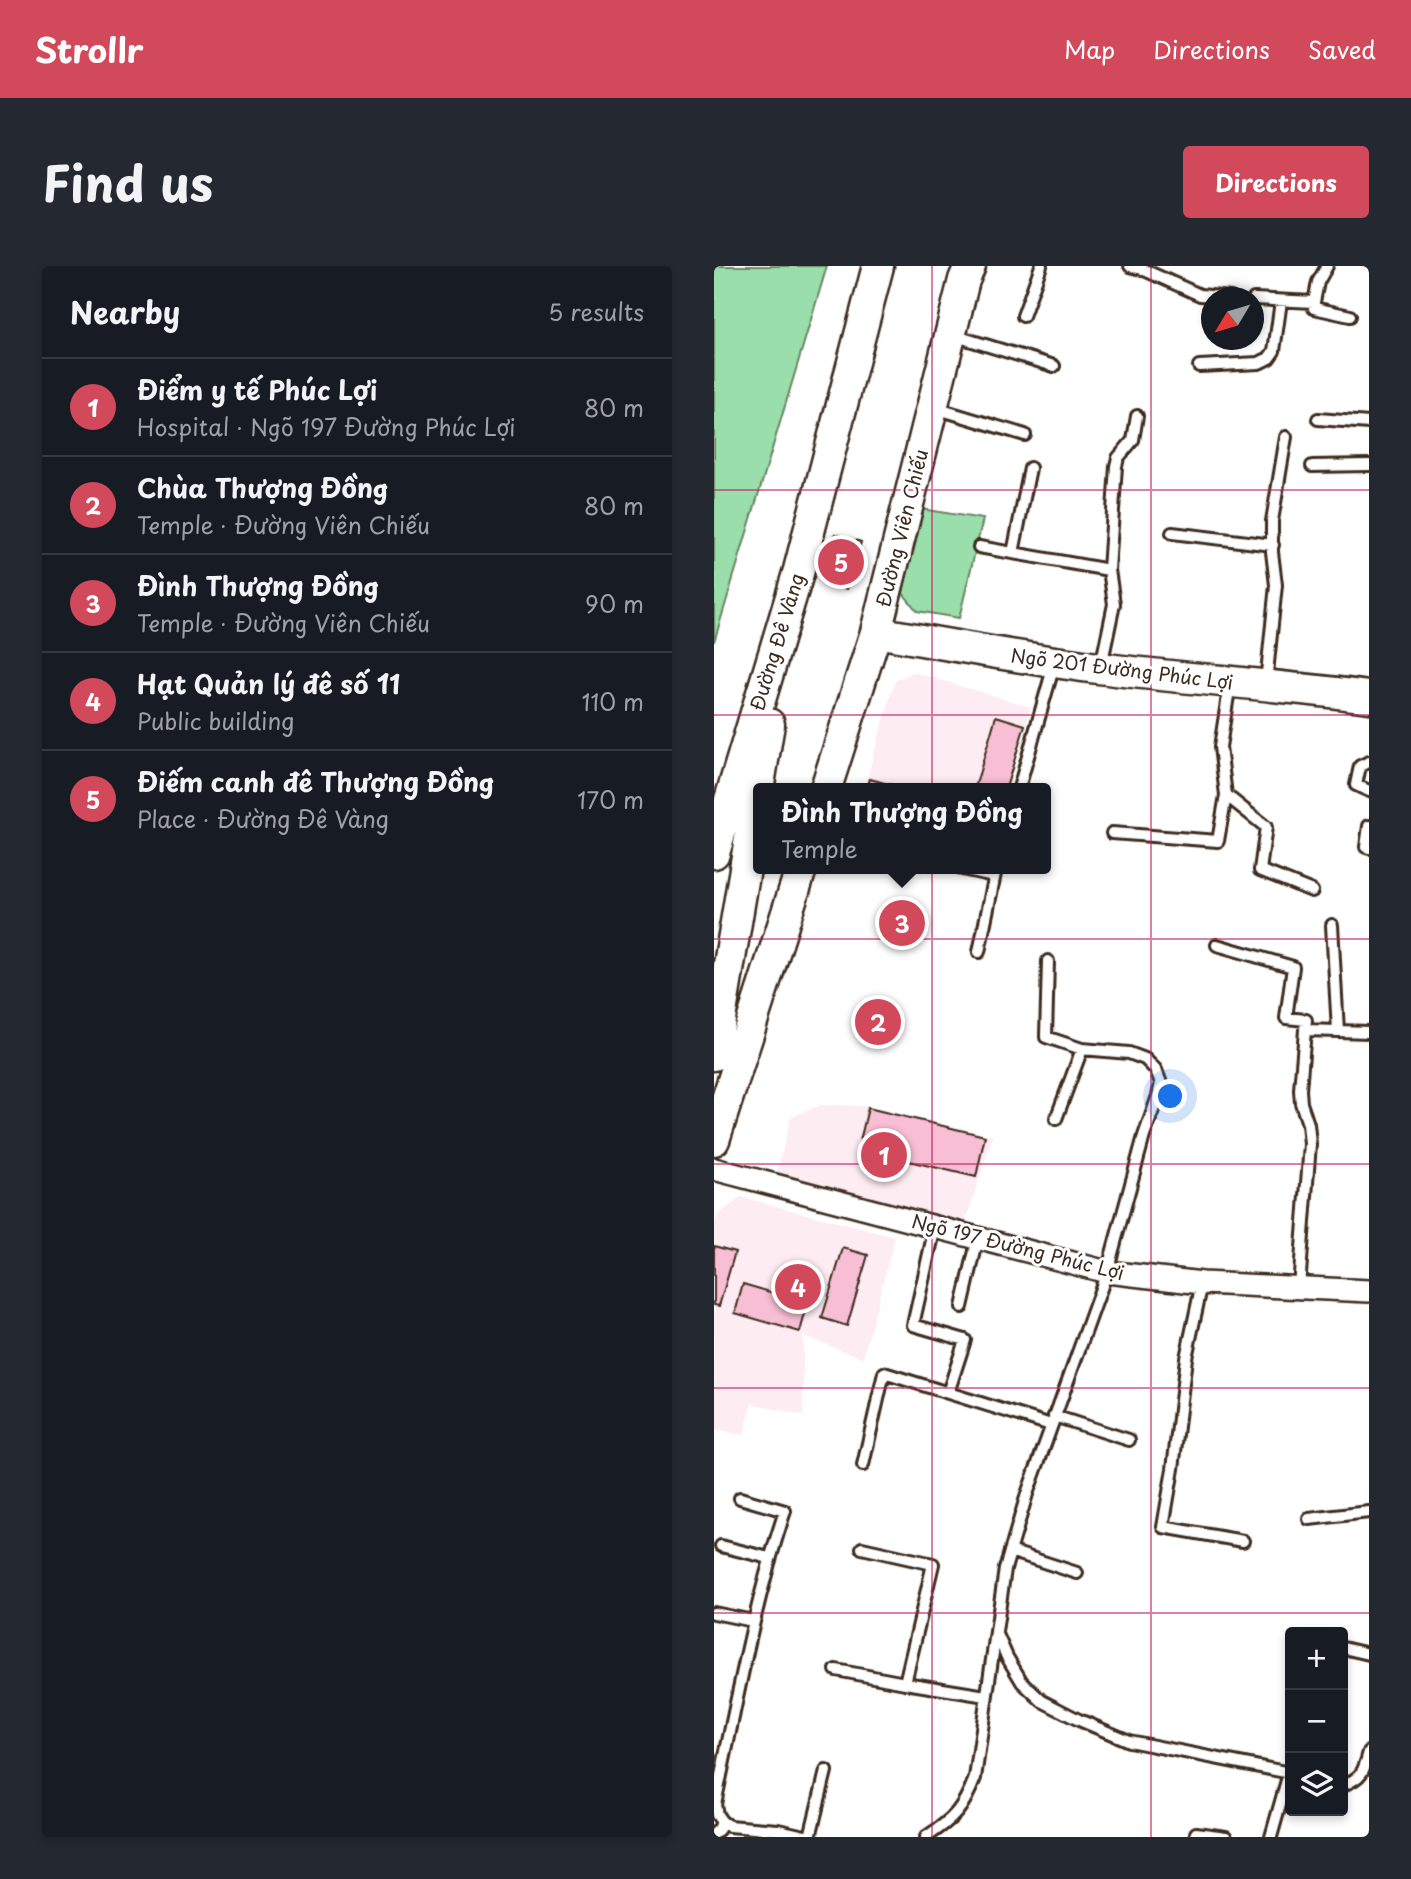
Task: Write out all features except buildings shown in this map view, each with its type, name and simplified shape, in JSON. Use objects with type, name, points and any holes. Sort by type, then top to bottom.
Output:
[{"type":"main road","name":"Đường Đê Vàng","points":[[714,853],[790,601],[878,266]]},
{"type":"main road","name":"Đường Viên Chiếu","points":[[828,783],[876,632],[950,334],[970,266]]},
{"type":"main road","points":[[760,783],[790,601]]},
{"type":"main road","name":"Ngõ 201 Đường Phúc Lợi","points":[[876,632],[1055,663],[1369,697]]},
{"type":"main road","points":[[714,1055],[753,822]]},
{"type":"main road","points":[[714,1140],[799,874]]},
{"type":"street","name":"Ngõ 197 Đường Phúc Lợi","points":[[714,1169],[1107,1272],[1202,1283],[1369,1291]]},
{"type":"lane","points":[[1023,316],[1041,266]]},
{"type":"lane","points":[[1130,266],[1201,295]]},
{"type":"lane","points":[[1327,266],[1318,282],[1314,308],[1350,316]]},
{"type":"lane","points":[[1264,300],[1314,302]]},
{"type":"lane","points":[[1199,366],[1259,363],[1269,358],[1274,351],[1281,301]]},
{"type":"lane","points":[[950,334],[1054,366]]},
{"type":"lane","points":[[932,407],[1025,435]]},
{"type":"lane","points":[[1101,668],[1114,604],[1109,570],[1116,466],[1118,458],[1133,440],[1137,416]]},
{"type":"lane","points":[[1318,419],[1369,423]]},
{"type":"lane","points":[[1266,685],[1276,585],[1272,521],[1286,437]]},
{"type":"lane","points":[[1312,466],[1369,465]]},
{"type":"lane","points":[[1013,553],[1030,468]]},
{"type":"lane","points":[[1172,533],[1272,545]]},
{"type":"lane","points":[[979,548],[1109,570]]},
{"type":"lane","points":[[1020,783],[1055,663]]},
{"type":"lane","points":[[1112,833],[1218,841],[1226,795],[1220,747],[1230,683]]},
{"type":"lane","points":[[1369,762],[1360,766],[1356,785],[1369,791]]},
{"type":"lane","points":[[1226,795],[1266,827],[1260,870],[1312,891]]},
{"type":"lane","points":[[1369,826],[1366,847],[1369,848]]},
{"type":"lane","points":[[979,952],[995,874]]},
{"type":"lane","points":[[1332,925],[1338,1031]]},
{"type":"lane","points":[[1217,945],[1293,967],[1286,1018],[1306,1020],[1300,1090],[1310,1144],[1299,1287]]},
{"type":"lane","points":[[926,1837],[946,1824],[966,1801],[975,1778],[1005,1569],[1052,1421],[1107,1272],[1161,1083],[1156,1070],[1145,1059],[1129,1053],[1082,1049],[1046,1037],[1048,961]]},
{"type":"lane","points":[[1305,1030],[1369,1032]]},
{"type":"lane","points":[[1056,1119],[1082,1049]]},
{"type":"lane","points":[[935,1227],[913,1325],[965,1340],[948,1393]]},
{"type":"lane","points":[[962,1307],[978,1238]]},
{"type":"lane","points":[[1202,1283],[1186,1358],[1163,1527],[1243,1541]]},
{"type":"lane","points":[[863,1465],[884,1373],[948,1393],[1129,1440]]},
{"type":"lane","points":[[740,1498],[785,1511],[769,1558],[753,1621],[715,1804],[717,1815],[729,1826],[778,1830],[810,1837],[826,1771]]},
{"type":"lane","points":[[1309,1519],[1369,1512]]},
{"type":"lane","points":[[721,1546],[769,1558]]},
{"type":"lane","points":[[862,1548],[933,1564],[905,1683]]},
{"type":"lane","points":[[1010,1551],[1077,1573]]},
{"type":"lane","points":[[714,1613],[753,1621]]},
{"type":"lane","points":[[996,1632],[1022,1682],[1042,1701],[1079,1720],[1129,1741],[1285,1772]]},
{"type":"lane","points":[[1348,1649],[1369,1654]]},
{"type":"lane","points":[[836,1670],[986,1696]]},
{"type":"lane","points":[[1364,1777],[1369,1752]]},
{"type":"lane","points":[[1271,1837],[1285,1790]]},
{"type":"lane","points":[[714,1834],[722,1822]]},
{"type":"lane","points":[[1196,1833],[1226,1837]]},
{"type":"shaded area","points":[[913,672],[1031,707],[1009,783],[865,783],[895,681]]},
{"type":"shaded area","points":[[821,1105],[866,1106],[993,1136],[965,1223],[776,1175],[791,1117]]},
{"type":"shaded area","points":[[741,1197],[895,1237],[863,1358],[803,1336],[803,1416],[752,1403],[744,1435],[714,1430],[714,1227],[717,1216]]},
{"type":"green space","points":[[714,266],[827,266],[714,642]]},
{"type":"green space","points":[[921,509],[983,519],[959,618],[917,611],[903,593]]},
{"type":"place","name":"Điếm canh đê Thượng Đồng","points":[[841,562]]},
{"type":"place","name":"Đình Thượng Đồng","points":[[902,923]]},
{"type":"place","name":"Chùa Thượng Đồng","points":[[878,1022]]},
{"type":"place","name":"Điểm y tế Phúc Lợi","points":[[884,1155]]},
{"type":"place","name":"Hạt Quản lý đê số 11","points":[[798,1287]]}]
